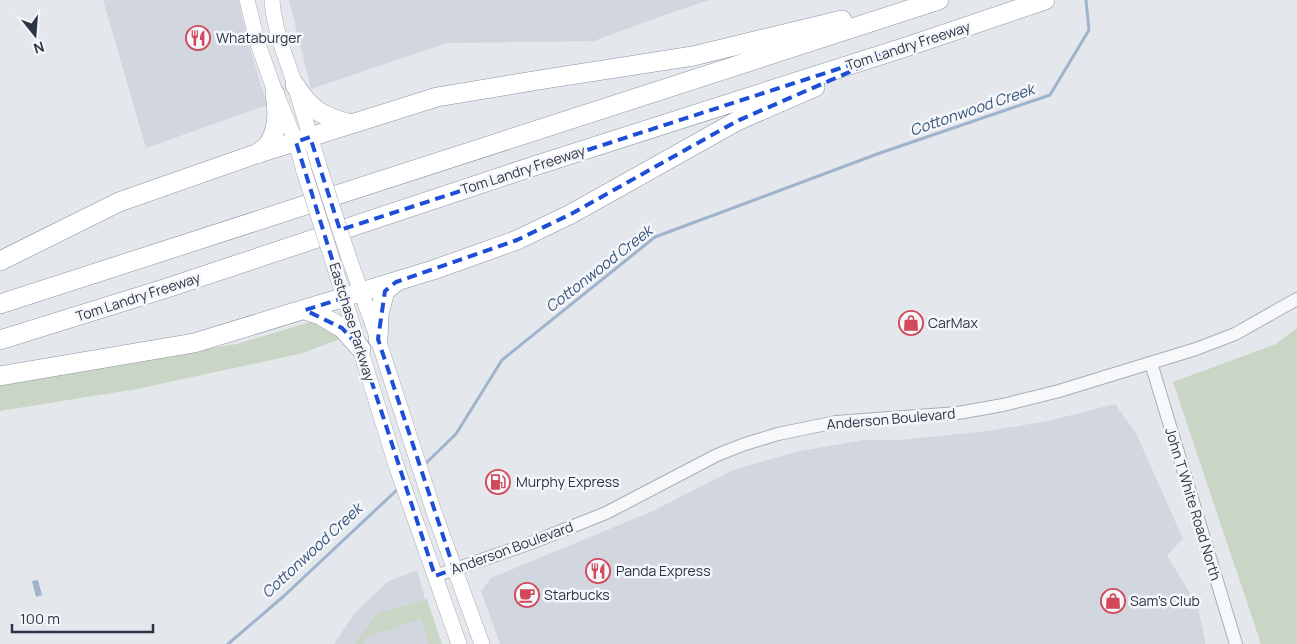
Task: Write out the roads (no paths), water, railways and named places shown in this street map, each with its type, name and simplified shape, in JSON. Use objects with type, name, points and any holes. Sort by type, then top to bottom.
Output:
[{"type":"highway","points":[[0,261],[120,202],[257,154],[445,95],[693,56],[913,0]]},
{"type":"highway","points":[[0,304],[939,0]]},
{"type":"highway","name":"Tom Landry Freeway","points":[[0,340],[167,288],[534,166],[909,46],[1046,0]]},
{"type":"highway","points":[[0,376],[194,343],[396,282],[516,240],[571,214],[737,121],[909,46]]},
{"type":"highway","points":[[295,85],[304,100],[317,111],[333,119],[351,124]]},
{"type":"highway","points":[[257,154],[267,146],[273,133],[278,108],[276,94]]},
{"type":"highway","points":[[378,340],[379,314],[385,291],[396,282]]},
{"type":"highway","points":[[305,310],[325,318],[342,328],[361,349]]},
{"type":"main road","name":"Eastchase Parkway","points":[[247,0],[255,34],[276,94],[318,166],[349,258],[352,296],[361,349],[386,436],[459,644]]},
{"type":"main road","name":"Eastchase Parkway","points":[[264,0],[267,7],[272,7],[279,39],[295,85],[303,139],[304,171],[333,262],[378,340],[424,482],[482,644]]},
{"type":"street","name":"Anderson Boulevard","points":[[435,576],[588,521],[717,455],[778,434],[836,422],[958,413],[1003,405],[1059,391],[1196,350],[1235,334],[1297,300]]},
{"type":"street","name":"John T White Road North","points":[[1151,363],[1236,644]]},
{"type":"water","points":[[38,580],[42,595],[36,597],[32,581]]},
{"type":"waterway","name":"Cottonwood Creek","points":[[424,465],[456,434],[502,360],[655,237],[880,153],[1050,95],[1089,30],[1086,0]]},
{"type":"waterway","name":"Cottonwood Creek","points":[[228,644],[285,595],[399,488]]},
{"type":"place","name":"Whataburger","points":[[198,38]]},
{"type":"place","name":"CarMax","points":[[911,323]]},
{"type":"place","name":"Murphy Express","points":[[498,482]]},
{"type":"place","name":"Panda Express","points":[[598,571]]},
{"type":"place","name":"Starbucks","points":[[527,595]]},
{"type":"place","name":"Sam's Club","points":[[1113,601]]}]
